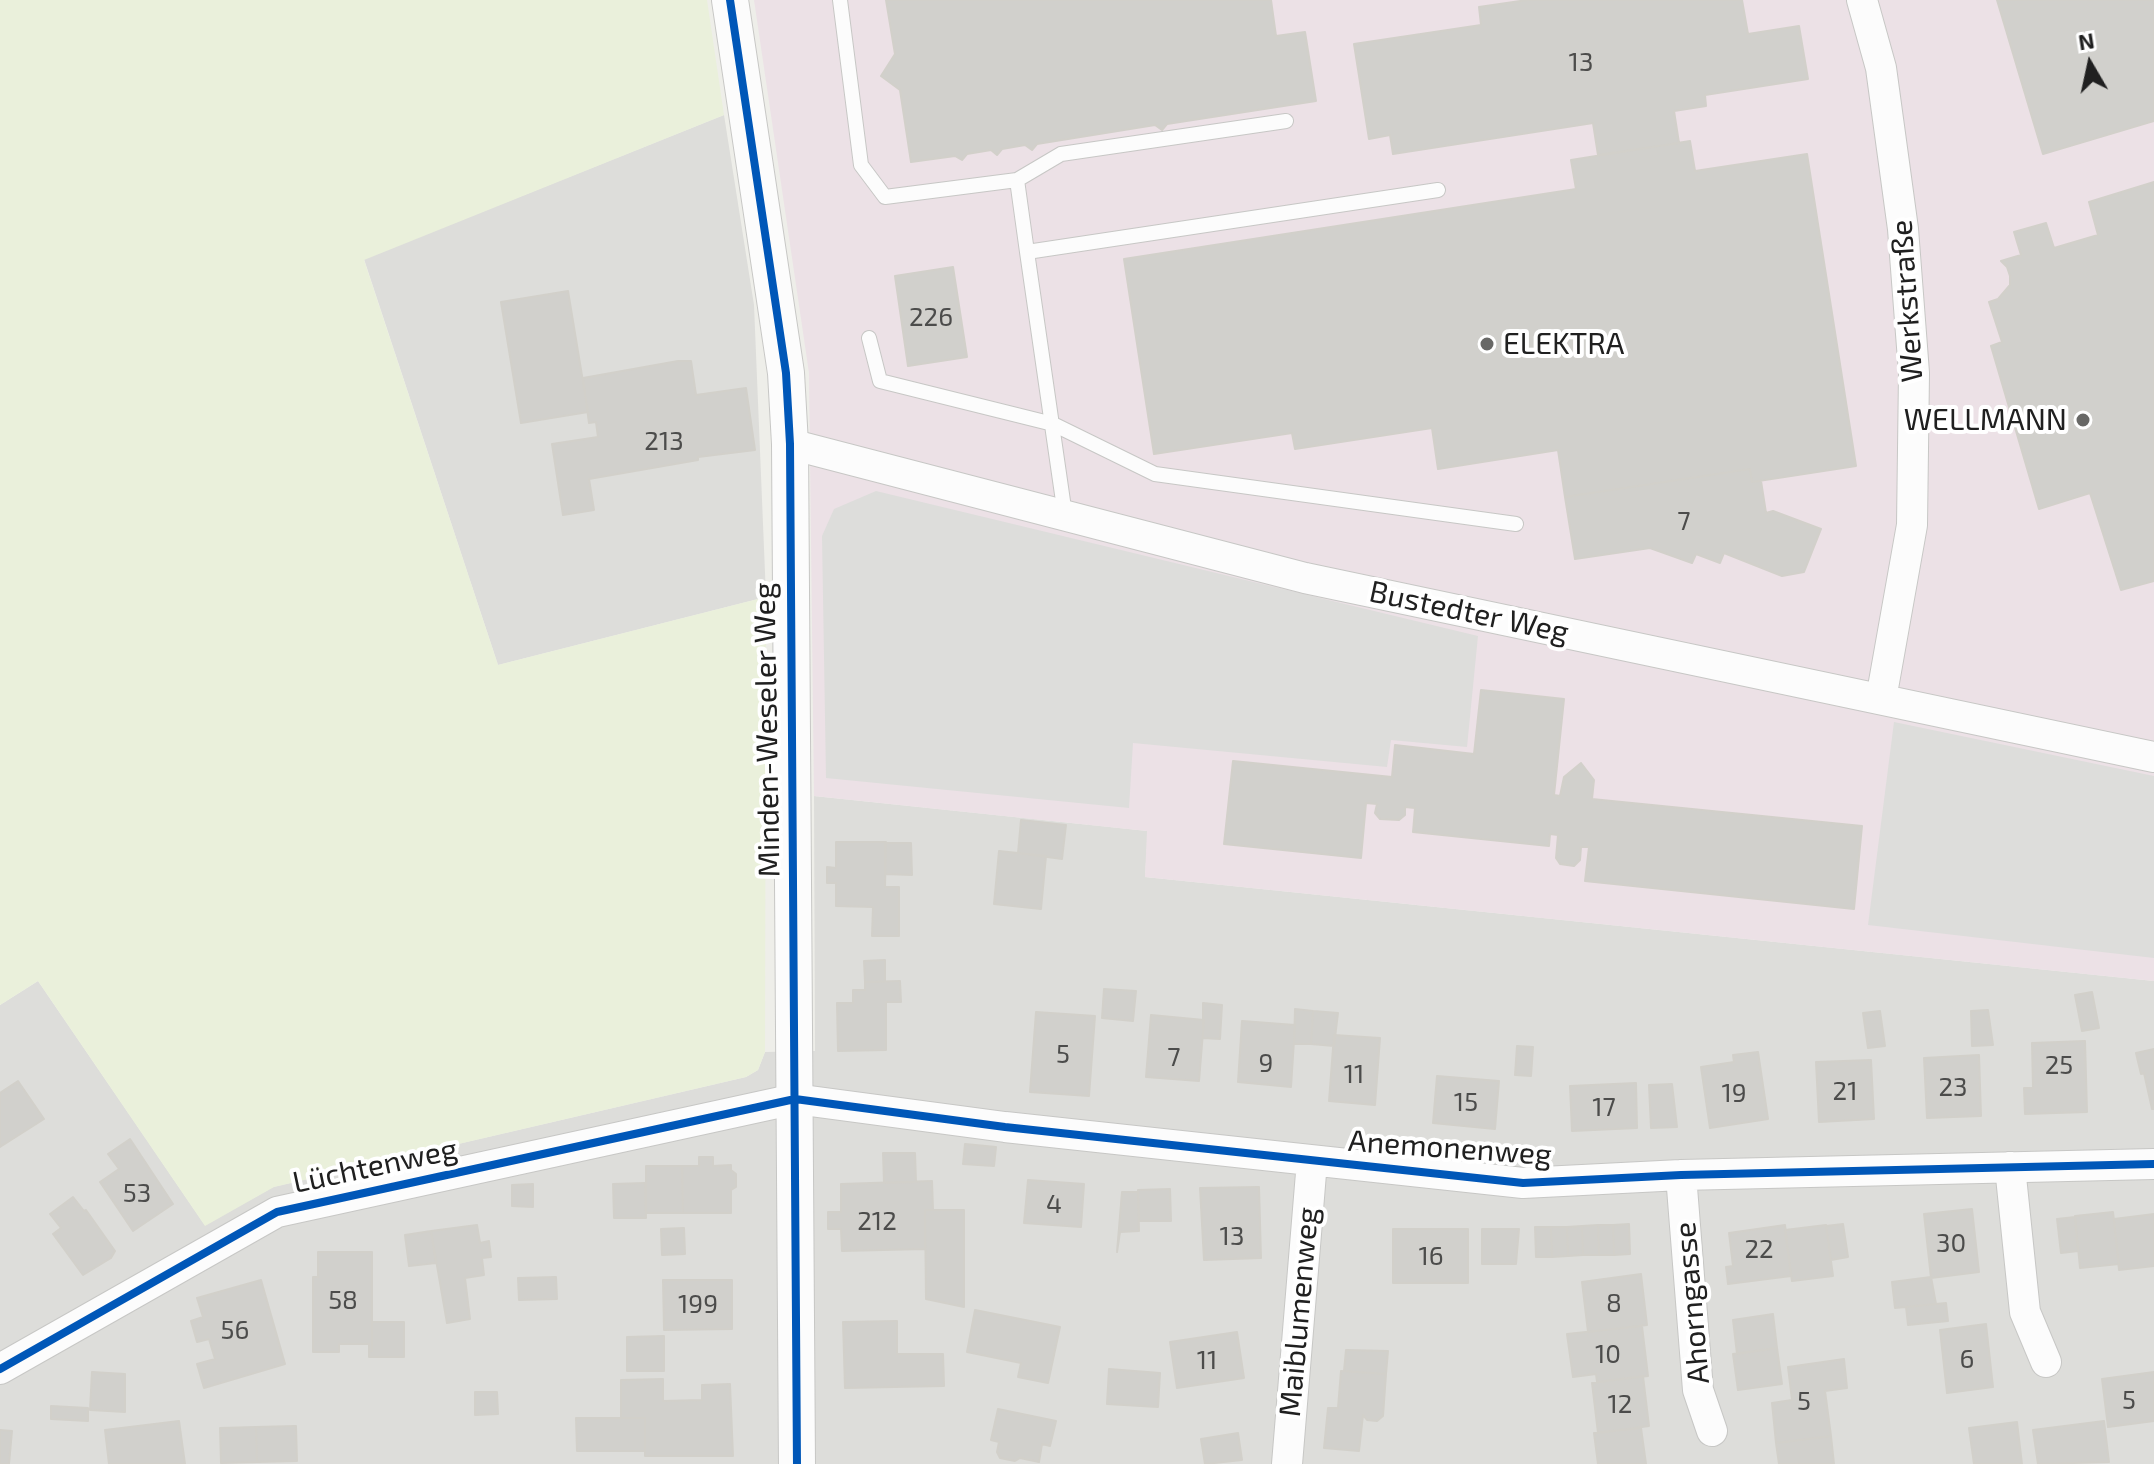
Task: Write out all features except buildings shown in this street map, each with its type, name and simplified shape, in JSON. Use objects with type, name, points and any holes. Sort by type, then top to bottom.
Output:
[{"type":"street","name":"Minden-Weseler Weg","points":[[730,0],[786,373],[790,444],[797,1464]]},
{"type":"street","name":"Werkstraße","points":[[1862,0],[1881,68],[1903,229],[1914,373],[1912,525],[1881,699]]},
{"type":"street","name":"Bustedter Weg","points":[[790,444],[1305,578],[2154,757]]},
{"type":"street","name":"Anemonenweg","points":[[795,1099],[1005,1127],[1523,1183],[1681,1175],[2154,1164]]},
{"type":"street","name":"Lüchtenweg","points":[[0,1369],[277,1212],[795,1099]]},
{"type":"street","name":"Maiblumenweg","points":[[1287,1464],[1312,1161]]},
{"type":"street","points":[[2010,1167],[2025,1312],[2046,1362]]},
{"type":"street","name":"Ahorngasse","points":[[1681,1175],[1698,1390],[1712,1431]]},
{"type":"lane","points":[[840,0],[861,165],[885,197],[1017,180],[1061,154],[1286,121]]},
{"type":"lane","points":[[1017,180],[1065,515]]},
{"type":"lane","points":[[1027,252],[1438,190]]},
{"type":"lane","points":[[869,338],[880,381],[1053,424],[1155,474],[1516,524]]},
{"type":"shaded area","points":[[754,0],[2154,0],[2154,981],[1145,877],[1147,831],[814,796],[809,373]]},
{"type":"shaded area","points":[[724,115],[754,305],[766,597],[498,665],[364,259]]},
{"type":"shaded area","points":[[876,491],[1478,636],[1467,747],[1391,740],[1387,767],[1133,743],[1129,808],[826,778],[822,536],[834,509]]},
{"type":"shaded area","points":[[1894,722],[2154,776],[2154,958],[1868,925]]},
{"type":"shaded area","points":[[814,796],[1148,831],[1145,877],[2154,981],[2154,1464],[0,1464],[0,1005],[38,981],[205,1225],[273,1187],[746,1077],[758,1070],[765,1052],[815,1051]]},
{"type":"green space","points":[[0,0],[707,0],[724,115],[364,260],[498,665],[766,597],[765,1052],[758,1070],[746,1077],[274,1187],[205,1226],[38,981],[0,1005]]},
{"type":"cycle path","points":[[730,0],[786,373],[790,444],[797,1464]]},
{"type":"cycle path","points":[[0,1369],[277,1212],[795,1099],[1005,1127],[1523,1183],[1681,1175],[2154,1164]]},
{"type":"place","name":"ELEKTRA","points":[[1487,344]]},
{"type":"place","name":"WELLMANN","points":[[2083,420]]}]
